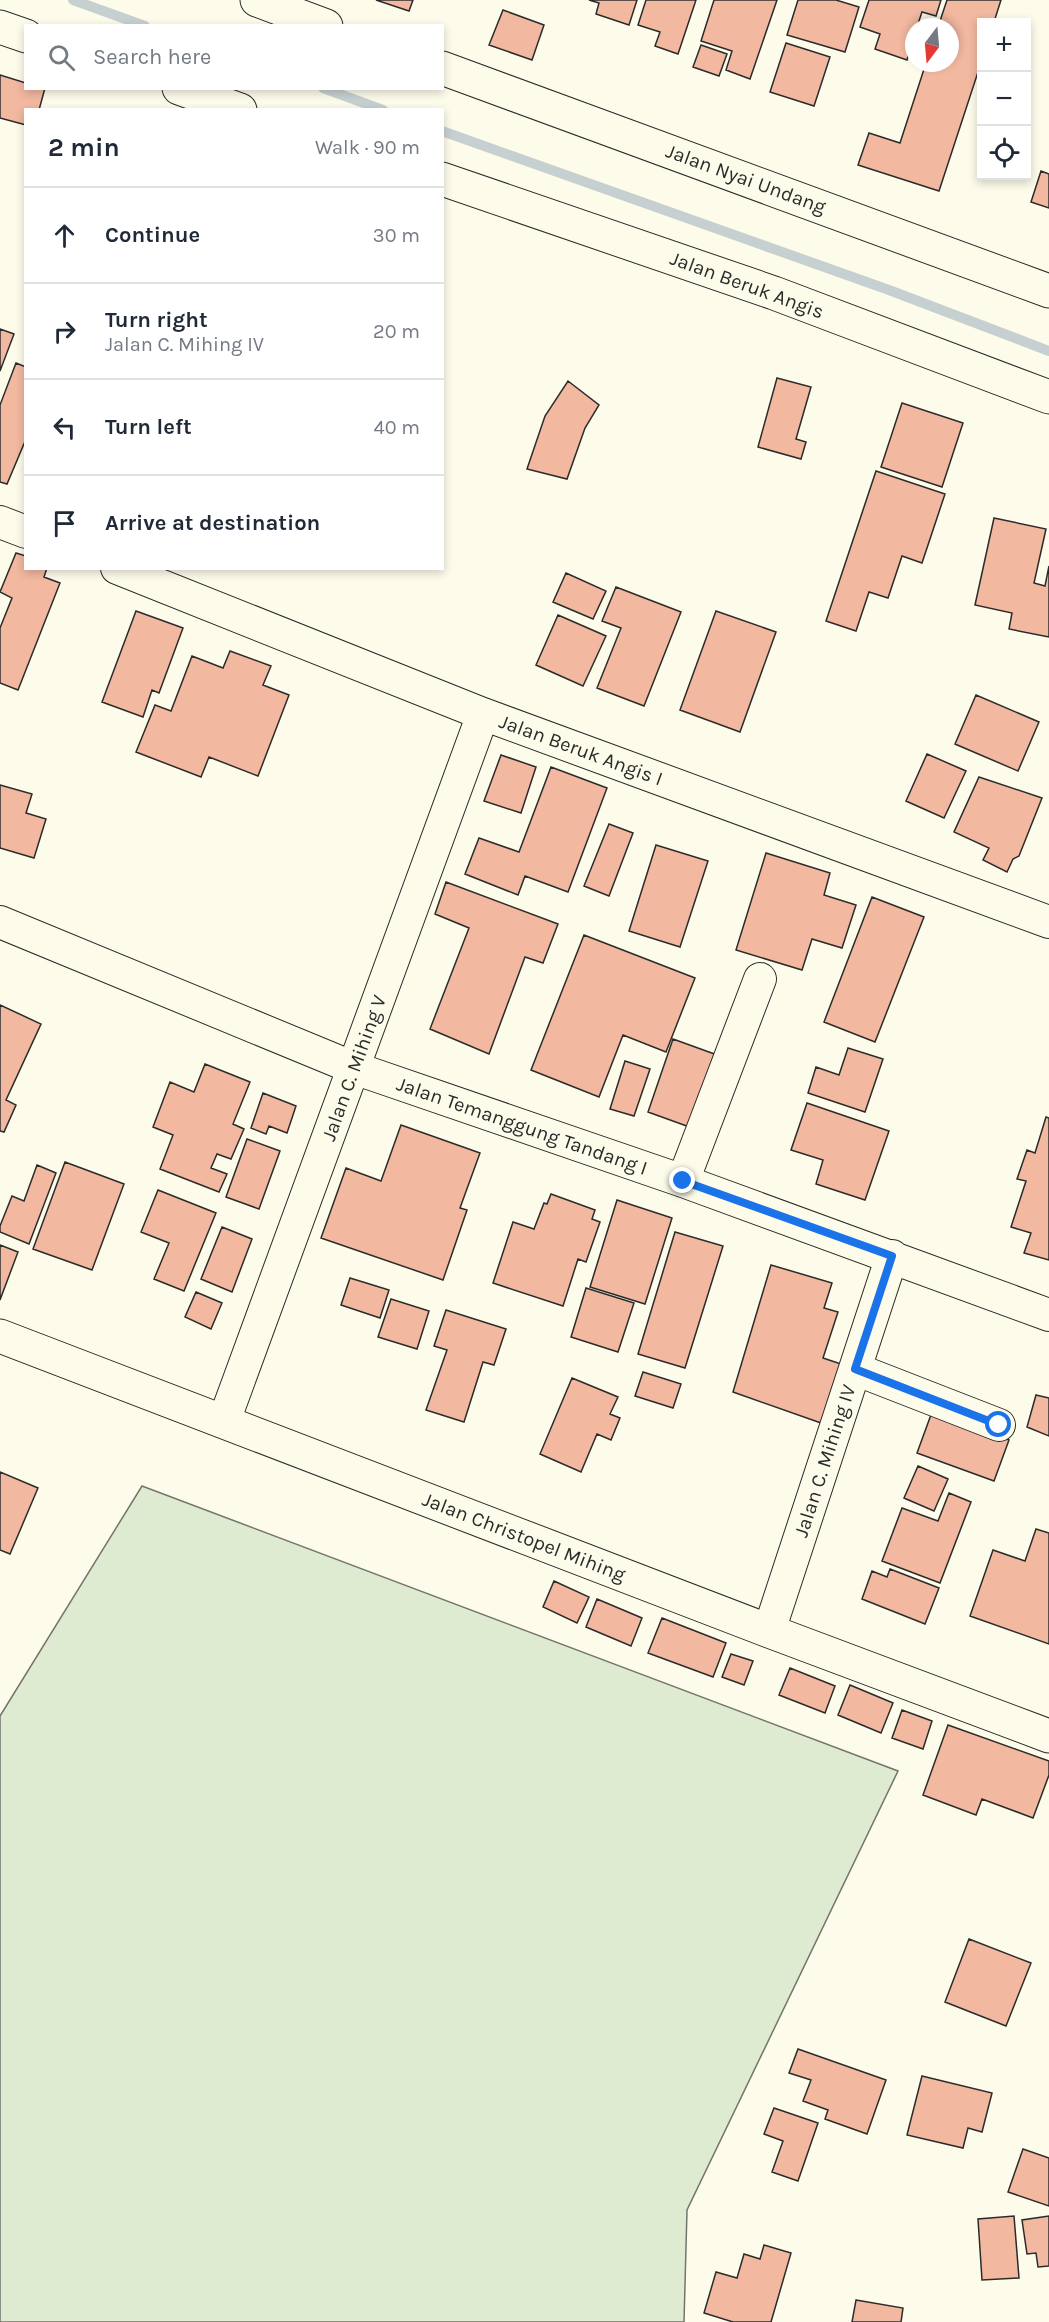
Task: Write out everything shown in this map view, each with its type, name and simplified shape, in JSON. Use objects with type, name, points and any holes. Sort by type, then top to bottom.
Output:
[{"type":"street","points":[[257,0],[321,24]]},
{"type":"street","points":[[0,27],[24,35]]},
{"type":"street","name":"Jalan Nyai Undang","points":[[444,69],[1049,291]]},
{"type":"street","points":[[185,90],[234,108]]},
{"type":"street","name":"Jalan Beruk Angis","points":[[444,180],[774,293],[1049,397]]},
{"type":"street","points":[[0,522],[24,531]]},
{"type":"street","name":"Jalan Beruk Angis I","points":[[122,570],[483,714],[1049,922]]},
{"type":"street","name":"Jalan C. Mihing V","points":[[224,1421],[483,714]]},
{"type":"street","name":"Jalan Temanggung Tandang I","points":[[0,922],[354,1068],[683,1181],[1049,1315]]},
{"type":"street","points":[[683,1181],[760,979]]},
{"type":"street","name":"Jalan C. Mihing IV","points":[[769,1631],[892,1256]]},
{"type":"street","name":"Jalan Christopel Mihing","points":[[0,1335],[769,1631],[1049,1736]]},
{"type":"street","points":[[855,1369],[999,1425]]},
{"type":"green space","points":[[142,1486],[898,1771],[687,2210],[684,2322],[0,2322],[0,1716]]},
{"type":"building","points":[[376,0],[413,0],[409,11]]},
{"type":"building","points":[[589,0],[637,0],[629,25],[596,14],[599,3]]},
{"type":"building","points":[[646,0],[696,0],[678,54],[655,46],[660,32],[638,25]]},
{"type":"building","points":[[714,0],[777,0],[750,79],[726,70],[732,51],[701,41]]},
{"type":"building","points":[[798,0],[836,0],[859,7],[845,52],[787,35]]},
{"type":"building","points":[[869,0],[941,0],[936,16],[922,12],[920,18],[905,18],[905,59],[875,49],[880,34],[860,27]]},
{"type":"building","points":[[947,0],[1001,0],[995,18],[977,18],[977,75],[939,191],[858,165],[869,133],[900,143],[923,72],[959,72],[959,18],[941,18]]},
{"type":"building","points":[[503,10],[544,25],[532,60],[489,45]]},
{"type":"building","points":[[786,43],[830,57],[814,106],[770,92]]},
{"type":"building","points":[[701,45],[727,54],[719,76],[693,67]]},
{"type":"building","points":[[0,75],[24,82],[24,90],[44,90],[40,108],[24,108],[24,124],[0,118]]},
{"type":"building","points":[[1041,171],[1049,174],[1049,208],[1031,202]]},
{"type":"building","points":[[0,329],[14,334],[0,371]]},
{"type":"building","points":[[16,363],[24,366],[24,444],[7,484],[0,482],[0,405]]},
{"type":"building","points":[[777,378],[811,387],[796,439],[806,442],[801,459],[758,447]]},
{"type":"building","points":[[568,381],[599,405],[585,428],[567,479],[527,469],[545,416]]},
{"type":"building","points":[[902,403],[963,423],[942,487],[881,467]]},
{"type":"building","points":[[876,471],[945,494],[922,563],[902,556],[888,598],[869,592],[856,631],[826,621]]},
{"type":"building","points":[[994,518],[1046,529],[1034,583],[1045,586],[1049,566],[1049,637],[1009,629],[1012,613],[975,605]]},
{"type":"building","points":[[16,553],[24,555],[24,570],[46,570],[44,577],[60,583],[18,690],[0,683],[0,628],[12,598],[0,592]]},
{"type":"building","points":[[566,573],[606,591],[593,619],[553,602]]},
{"type":"building","points":[[616,587],[681,612],[644,706],[597,688],[621,628],[602,621]]},
{"type":"building","points":[[136,611],[183,628],[159,693],[152,690],[143,717],[102,702]]},
{"type":"building","points":[[716,611],[776,632],[740,732],[680,710]]},
{"type":"building","points":[[558,615],[606,636],[583,686],[536,665]]},
{"type":"building","points":[[230,651],[271,666],[263,685],[289,695],[258,776],[209,757],[201,777],[136,752],[155,705],[171,711],[192,656],[223,668]]},
{"type":"building","points":[[976,695],[1039,722],[1018,771],[955,744]]},
{"type":"building","points":[[927,754],[966,771],[944,818],[906,801]]},
{"type":"building","points":[[501,755],[536,767],[521,813],[484,801]]},
{"type":"building","points":[[551,767],[607,788],[568,892],[525,876],[518,895],[465,874],[479,838],[519,852]]},
{"type":"building","points":[[979,777],[1042,798],[1019,856],[1013,859],[1007,872],[983,860],[989,848],[954,832]]},
{"type":"building","points":[[0,785],[32,794],[26,813],[46,819],[34,858],[0,848]]},
{"type":"building","points":[[609,824],[633,833],[609,896],[584,886]]},
{"type":"building","points":[[656,845],[708,861],[680,947],[629,931]]},
{"type":"building","points":[[766,853],[830,873],[824,895],[856,905],[842,948],[812,939],[802,970],[736,950]]},
{"type":"building","points":[[446,882],[558,924],[543,963],[525,957],[489,1054],[430,1029],[469,928],[435,914]]},
{"type":"building","points":[[872,897],[924,917],[875,1042],[824,1022]]},
{"type":"building","points":[[584,935],[695,978],[666,1052],[623,1035],[599,1097],[531,1070]]},
{"type":"building","points":[[0,1005],[41,1024],[6,1100],[16,1105],[4,1132],[0,1131]]},
{"type":"building","points":[[673,1039],[720,1056],[695,1129],[648,1112]]},
{"type":"building","points":[[848,1048],[883,1059],[865,1112],[808,1093],[816,1067],[839,1075]]},
{"type":"building","points":[[625,1061],[650,1069],[634,1116],[610,1109]]},
{"type":"building","points":[[205,1064],[250,1082],[233,1124],[244,1129],[231,1159],[217,1154],[211,1168],[227,1174],[219,1192],[160,1169],[173,1135],[153,1127],[170,1082],[194,1092]]},
{"type":"building","points":[[263,1093],[296,1106],[287,1133],[269,1126],[266,1134],[251,1128]]},
{"type":"building","points":[[807,1103],[889,1131],[865,1200],[816,1184],[823,1160],[791,1150]]},
{"type":"building","points":[[1046,1117],[1049,1118],[1049,1260],[1024,1253],[1031,1233],[1011,1227],[1026,1181],[1017,1179],[1027,1150],[1035,1153]]},
{"type":"building","points":[[401,1125],[480,1153],[460,1208],[467,1210],[443,1280],[321,1238],[346,1168],[381,1181]]},
{"type":"building","points":[[247,1139],[280,1151],[259,1209],[226,1197]]},
{"type":"building","points":[[65,1162],[124,1184],[92,1270],[33,1249]]},
{"type":"building","points":[[37,1165],[56,1173],[29,1244],[0,1232],[0,1226],[12,1196],[24,1201]]},
{"type":"building","points":[[158,1190],[216,1213],[184,1291],[154,1279],[169,1243],[141,1232]]},
{"type":"building","points":[[551,1194],[595,1210],[592,1219],[600,1222],[586,1262],[578,1259],[563,1306],[493,1283],[513,1222],[534,1229],[544,1203],[547,1204]]},
{"type":"building","points":[[617,1200],[672,1218],[645,1304],[590,1287]]},
{"type":"building","points":[[222,1227],[252,1239],[232,1292],[201,1279]]},
{"type":"building","points":[[675,1232],[723,1246],[685,1368],[638,1354]]},
{"type":"building","points":[[0,1245],[18,1252],[0,1300]]},
{"type":"building","points":[[771,1265],[832,1283],[824,1308],[838,1312],[823,1358],[841,1364],[821,1423],[733,1392]]},
{"type":"building","points":[[350,1278],[389,1290],[380,1318],[341,1305]]},
{"type":"building","points":[[586,1288],[634,1303],[618,1352],[571,1337]]},
{"type":"building","points":[[196,1292],[222,1303],[211,1329],[185,1317]]},
{"type":"building","points":[[391,1299],[429,1311],[417,1349],[378,1337]]},
{"type":"building","points":[[446,1310],[506,1329],[494,1365],[483,1362],[464,1422],[426,1410],[447,1350],[434,1346]]},
{"type":"building","points":[[643,1372],[681,1384],[673,1408],[635,1396]]},
{"type":"building","points":[[572,1378],[618,1397],[610,1414],[620,1418],[611,1440],[597,1434],[581,1472],[540,1454]]},
{"type":"building","points":[[1036,1395],[1049,1398],[1049,1436],[1027,1427]]},
{"type":"building","points":[[932,1412],[1009,1440],[994,1481],[917,1453]]},
{"type":"building","points":[[918,1466],[948,1479],[934,1511],[904,1498]]},
{"type":"building","points":[[0,1472],[38,1488],[10,1554],[0,1550]]},
{"type":"building","points":[[949,1493],[971,1502],[940,1583],[882,1561],[902,1508],[938,1521]]},
{"type":"building","points":[[1036,1529],[1049,1533],[1049,1644],[970,1616],[993,1550],[1025,1561]]},
{"type":"building","points":[[890,1569],[939,1588],[925,1624],[862,1599],[872,1571],[887,1577]]},
{"type":"building","points":[[554,1581],[589,1597],[577,1623],[543,1607]]},
{"type":"building","points":[[597,1599],[642,1618],[631,1646],[586,1627]]},
{"type":"building","points":[[662,1618],[726,1643],[713,1677],[648,1653]]},
{"type":"building","points":[[731,1654],[753,1661],[744,1685],[722,1677]]},
{"type":"building","points":[[790,1668],[835,1686],[825,1713],[779,1695]]},
{"type":"building","points":[[850,1685],[893,1703],[881,1733],[838,1715]]},
{"type":"building","points":[[902,1710],[932,1721],[923,1749],[892,1738]]},
{"type":"building","points":[[948,1725],[1049,1761],[1049,1775],[1033,1818],[982,1799],[976,1815],[923,1795]]},
{"type":"building","points":[[969,1939],[1031,1963],[1006,2026],[945,2002]]},
{"type":"building","points":[[798,2049],[886,2080],[867,2134],[825,2119],[828,2110],[803,2101],[811,2080],[789,2073]]},
{"type":"building","points":[[922,2076],[992,2093],[982,2132],[968,2128],[963,2148],[907,2135]]},
{"type":"building","points":[[774,2108],[818,2123],[798,2181],[772,2172],[783,2141],[764,2134]]},
{"type":"building","points":[[1023,2149],[1049,2158],[1049,2206],[1008,2192]]},
{"type":"building","points":[[1014,2216],[1019,2278],[982,2280],[978,2219]]},
{"type":"building","points":[[1049,2216],[1049,2266],[1038,2267],[1036,2253],[1027,2254],[1022,2220]]},
{"type":"building","points":[[764,2245],[791,2253],[771,2322],[733,2322],[704,2313],[716,2272],[737,2278],[744,2254],[760,2259]]},
{"type":"building","points":[[856,2300],[903,2308],[901,2322],[852,2322]]},
{"type":"waterway","points":[[73,0],[139,24]]},
{"type":"waterway","points":[[328,90],[378,108]]},
{"type":"waterway","points":[[444,132],[889,290],[1049,351]]},
{"type":"route","points":[[683,1181],[892,1256],[855,1369],[999,1425]]}]
